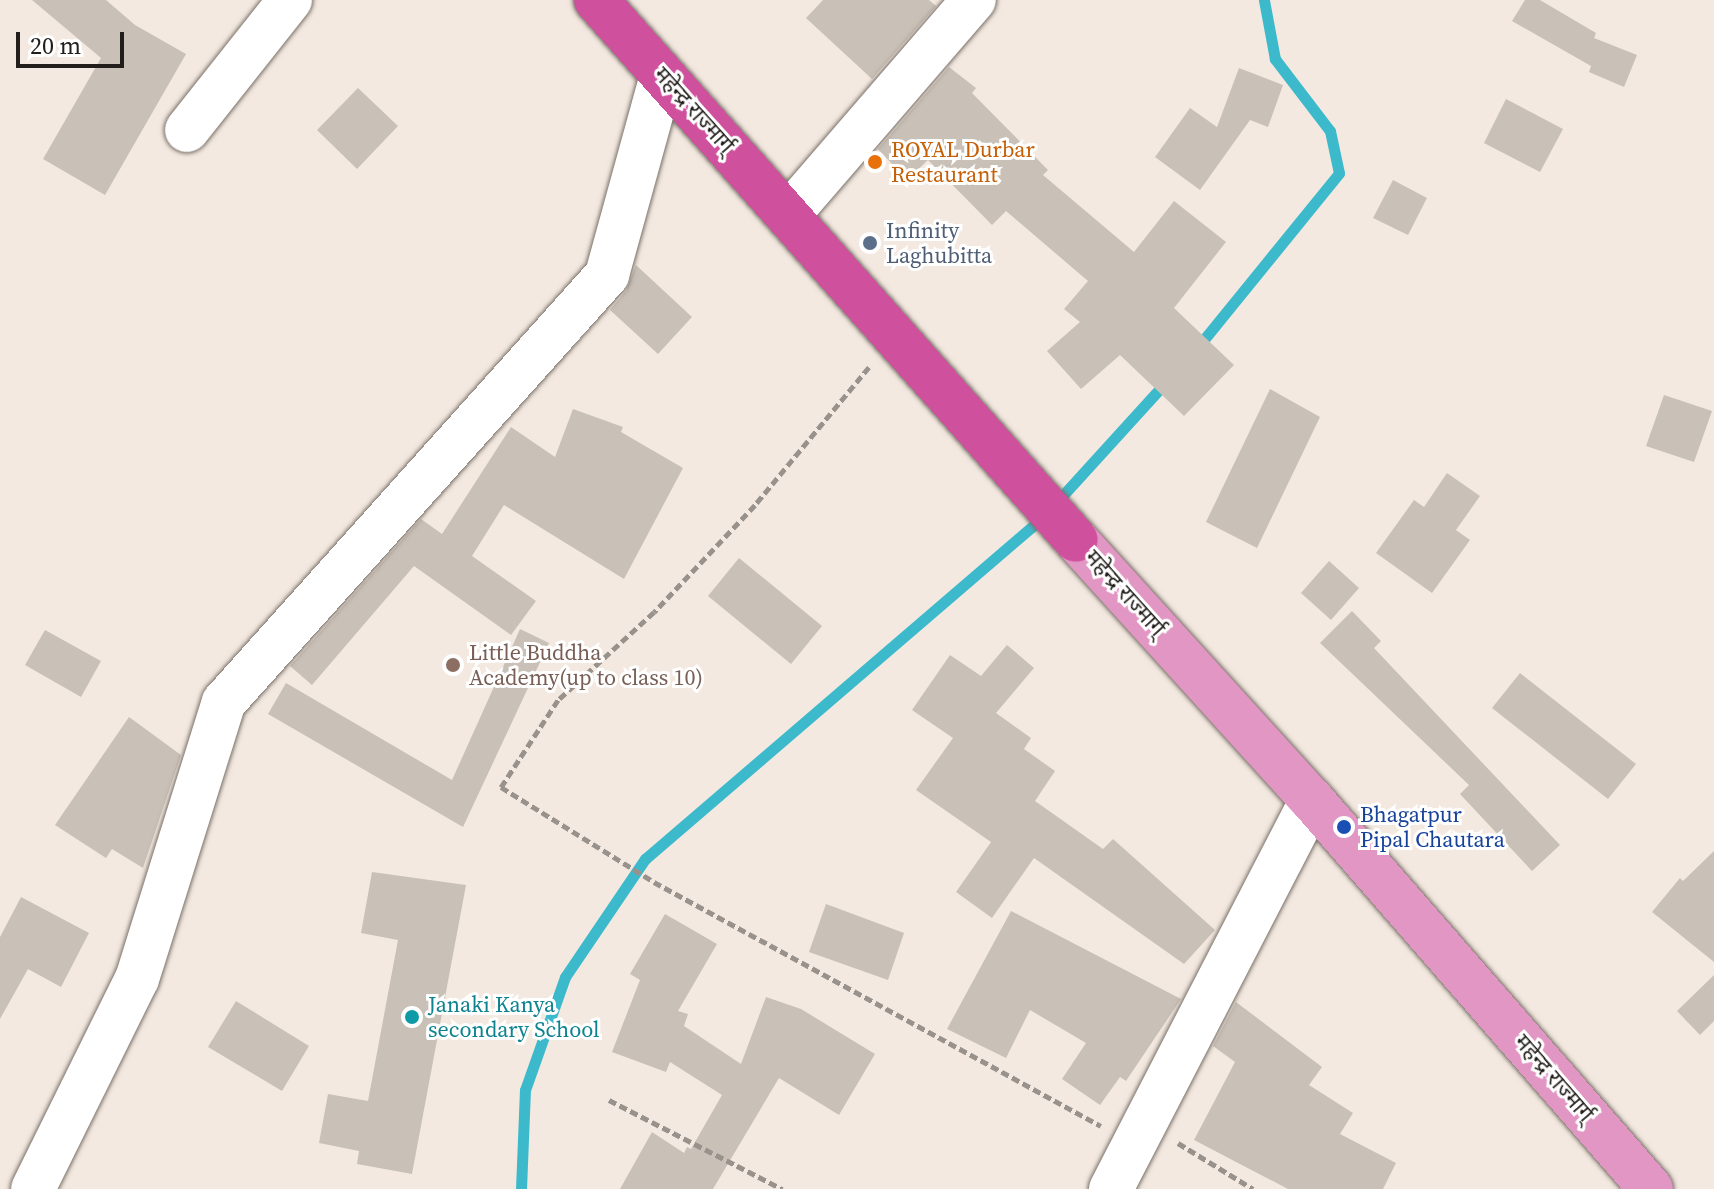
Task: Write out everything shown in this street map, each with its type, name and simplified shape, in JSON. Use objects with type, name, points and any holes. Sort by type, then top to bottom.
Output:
[{"type":"highway","name":"महेन्द्र राज्मार्ग्","points":[[596,0],[1076,540]]},
{"type":"main road","name":"महेन्द्र राज्मार्ग्","points":[[1076,540],[1312,800],[1651,1189]]},
{"type":"street","points":[[187,130],[290,0]]},
{"type":"street","points":[[789,214],[974,0]]},
{"type":"street","points":[[33,1189],[137,979],[224,702],[607,275],[662,75]]},
{"type":"street","points":[[1111,1189],[1312,800]]},
{"type":"path","points":[[896,334],[755,505],[654,612],[558,700],[501,787],[654,882],[1253,1189]]},
{"type":"path","points":[[609,1100],[782,1189]]},
{"type":"building","points":[[32,0],[106,0],[135,25],[186,54],[105,195],[43,159],[101,58]]},
{"type":"building","points":[[823,0],[929,0],[936,6],[872,79],[806,18]]},
{"type":"building","points":[[1525,0],[1540,0],[1596,33],[1594,38],[1637,55],[1624,87],[1589,72],[1591,66],[1512,21]]},
{"type":"building","points":[[949,67],[976,88],[972,93],[1048,170],[1043,175],[1134,252],[1174,201],[1226,242],[1174,308],[1234,365],[1184,416],[1120,355],[1081,389],[1047,351],[1080,322],[1064,309],[1088,281],[1006,211],[992,225],[928,160],[907,180],[878,149]]},
{"type":"building","points":[[1239,68],[1283,85],[1268,127],[1250,120],[1200,190],[1155,157],[1190,108],[1217,127]]},
{"type":"building","points":[[358,88],[398,126],[357,169],[317,130]]},
{"type":"building","points":[[1506,99],[1563,129],[1540,172],[1484,143]]},
{"type":"building","points":[[1393,180],[1427,198],[1408,235],[1373,218]]},
{"type":"building","points":[[636,265],[692,317],[658,354],[610,310],[626,291]]},
{"type":"building","points":[[1270,389],[1320,417],[1257,548],[1206,522]]},
{"type":"building","points":[[1664,395],[1712,411],[1694,462],[1646,446]]},
{"type":"building","points":[[573,409],[623,427],[621,432],[683,468],[624,579],[504,505],[472,556],[536,601],[511,635],[414,566],[312,685],[290,666],[421,519],[442,534],[511,427],[555,457]]},
{"type":"building","points":[[1447,473],[1480,496],[1456,530],[1470,540],[1432,593],[1376,553],[1414,500],[1424,507]]},
{"type":"building","points":[[739,558],[822,626],[791,664],[708,596]]},
{"type":"building","points":[[1329,561],[1359,588],[1331,620],[1301,593]]},
{"type":"building","points":[[1352,611],[1381,641],[1374,648],[1560,845],[1532,871],[1460,794],[1469,785],[1320,643]]},
{"type":"building","points":[[520,629],[549,643],[463,827],[268,714],[286,683],[452,780]]},
{"type":"building","points":[[45,630],[101,661],[81,697],[25,665]]},
{"type":"building","points":[[1007,645],[1034,668],[996,713],[1031,738],[1024,749],[1055,771],[1035,801],[1103,849],[1113,839],[1215,930],[1184,964],[1034,858],[992,918],[956,892],[991,842],[916,790],[953,738],[912,710],[950,655],[981,676]]},
{"type":"building","points":[[1520,673],[1636,764],[1608,799],[1492,708]]},
{"type":"building","points":[[129,717],[181,755],[143,868],[112,849],[106,858],[55,825]]},
{"type":"building","points":[[1714,851],[1714,962],[1652,912],[1680,878],[1683,881]]},
{"type":"building","name":"Janaki Kanya secondary School","points":[[372,872],[466,885],[412,1174],[357,1164],[359,1151],[319,1143],[328,1094],[368,1101],[398,940],[361,933]]},
{"type":"building","points":[[21,897],[89,933],[61,987],[28,969],[0,1019],[0,937]]},
{"type":"building","points":[[826,904],[904,933],[888,980],[809,952]]},
{"type":"building","points":[[1011,911],[1181,999],[1126,1081],[1120,1077],[1100,1105],[1062,1079],[1086,1043],[1030,1010],[1006,1058],[947,1029]]},
{"type":"building","points":[[665,914],[717,944],[678,1011],[688,1014],[684,1026],[741,1064],[766,997],[801,1009],[875,1054],[839,1115],[779,1078],[713,1189],[620,1189],[652,1132],[684,1153],[687,1147],[691,1149],[722,1095],[670,1062],[666,1072],[612,1052],[640,980],[630,974]]},
{"type":"building","points":[[1714,975],[1714,1021],[1700,1035],[1677,1011]]},
{"type":"building","points":[[236,1001],[309,1046],[282,1091],[208,1047]]},
{"type":"building","points":[[1236,1002],[1322,1067],[1309,1085],[1353,1113],[1340,1134],[1396,1163],[1383,1189],[1288,1189],[1194,1140],[1235,1062],[1213,1046]]},
{"type":"waterway","points":[[1197,348],[1339,173],[1330,131],[1275,59],[1264,0]]},
{"type":"waterway","points":[[1054,505],[1166,382]]},
{"type":"waterway","points":[[521,1189],[525,1090],[565,977],[645,859],[1042,518]]},
{"type":"place","name":"ROYAL Durbar Restaurant","points":[[875,162]]},
{"type":"place","name":"Infinity Laghubitta","points":[[870,243]]},
{"type":"place","name":"Little Buddha Academy(up to class 10)","points":[[453,665]]},
{"type":"place","name":"Bhagatpur Pipal Chautara","points":[[1344,827]]},
{"type":"place","name":"Janaki Kanya secondary School","points":[[412,1017]]}]
